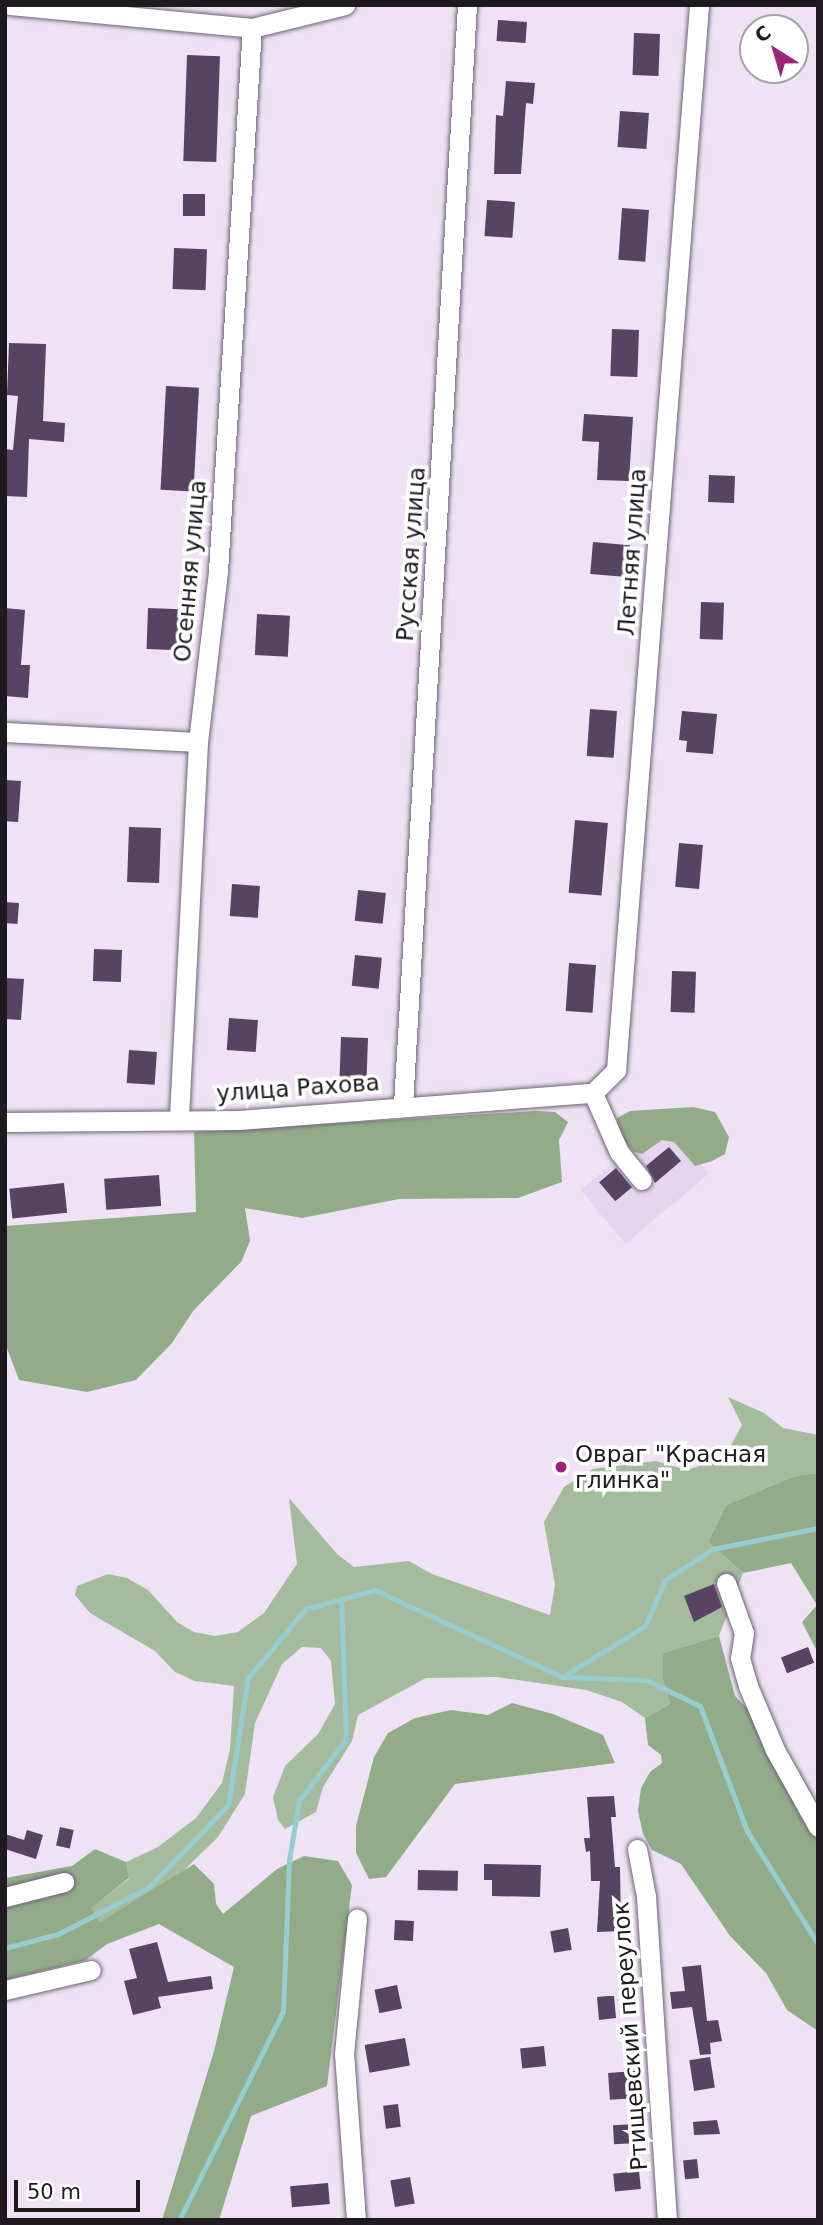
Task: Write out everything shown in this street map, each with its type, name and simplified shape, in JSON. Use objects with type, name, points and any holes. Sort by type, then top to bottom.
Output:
[{"type":"street","points":[[10,5],[252,28],[345,5]]},
{"type":"street","name":"Русская улица","points":[[403,1105],[467,5]]},
{"type":"street","name":"Летняя улица","points":[[593,1093],[616,1070],[699,5]]},
{"type":"street","name":"Осенняя улица","points":[[179,1118],[198,742],[218,571],[252,28]]},
{"type":"street","points":[[5,732],[198,742]]},
{"type":"street","points":[[593,1093],[619,1152],[642,1180]]},
{"type":"street","name":"улица Рахова","points":[[5,1122],[179,1118],[239,1120],[403,1105],[593,1093]]},
{"type":"street","points":[[726,1583],[744,1633],[740,1658],[748,1686],[775,1750],[818,1827]]},
{"type":"street","name":"Ртищевский переулок","points":[[637,1849],[646,1896],[667,2220]]},
{"type":"street","points":[[5,1897],[64,1882]]},
{"type":"street","points":[[356,1919],[344,2054],[356,2220]]},
{"type":"street","points":[[5,1990],[91,1970]]},
{"type":"shaded area","points":[[664,1120],[709,1174],[625,1244],[581,1190]]},
{"type":"green space","points":[[693,1107],[715,1112],[729,1137],[725,1154],[712,1161],[695,1166],[674,1142],[662,1140],[642,1154],[634,1152],[618,1134],[617,1118],[630,1111]]},
{"type":"green space","points":[[555,1112],[568,1122],[559,1140],[562,1182],[518,1198],[399,1199],[302,1218],[245,1208],[250,1241],[241,1262],[193,1311],[172,1343],[136,1380],[87,1392],[19,1380],[5,1343],[5,1226],[196,1212],[194,1132]]},
{"type":"green space","points":[[728,1397],[764,1413],[783,1428],[818,1435],[818,1473],[795,1476],[726,1505],[708,1542],[743,1573],[719,1636],[663,1653],[663,1679],[670,1704],[645,1718],[622,1702],[586,1690],[497,1677],[426,1678],[358,1715],[352,1741],[323,1787],[316,1812],[285,1829],[278,1820],[273,1797],[285,1766],[318,1734],[335,1704],[331,1661],[321,1648],[302,1647],[282,1664],[255,1723],[245,1794],[218,1837],[175,1879],[100,1922],[90,1908],[129,1879],[126,1862],[158,1847],[196,1818],[222,1783],[230,1749],[234,1686],[195,1681],[175,1672],[155,1651],[90,1613],[75,1595],[77,1586],[108,1574],[127,1578],[148,1590],[177,1622],[194,1632],[215,1636],[238,1632],[264,1613],[297,1564],[289,1498],[337,1554],[354,1567],[409,1561],[432,1574],[550,1615],[555,1585],[544,1522],[564,1487],[593,1469],[656,1461],[687,1470],[724,1458],[742,1425]]},
{"type":"green space","points":[[818,1473],[818,1653],[802,1622],[817,1605],[791,1563],[743,1573],[708,1542],[726,1505],[795,1476]]},
{"type":"green space","points":[[719,1636],[735,1696],[748,1709],[818,1835],[818,2031],[787,2010],[766,1973],[730,1936],[681,1864],[652,1850],[643,1834],[638,1811],[641,1788],[650,1772],[662,1763],[661,1755],[648,1745],[645,1718],[670,1704],[663,1679],[663,1653]]},
{"type":"green space","points":[[512,1703],[553,1714],[603,1735],[615,1763],[455,1784],[386,1877],[369,1879],[356,1853],[356,1826],[374,1757],[388,1733],[415,1718],[451,1710],[488,1715]]},
{"type":"green space","points":[[95,1849],[126,1862],[129,1878],[91,1908],[100,1922],[194,1864],[214,1884],[216,1904],[223,1914],[277,1869],[304,1856],[338,1861],[352,1885],[327,2086],[251,2116],[219,2220],[162,2220],[214,2051],[234,1967],[159,1924],[107,1944],[86,1960],[5,1980],[5,1878],[72,1866]]},
{"type":"building","points":[[498,20],[527,22],[525,43],[497,41]]},
{"type":"building","points":[[634,33],[660,34],[659,76],[633,75]]},
{"type":"building","points":[[187,55],[220,56],[216,162],[183,161]]},
{"type":"building","points":[[506,81],[535,83],[533,104],[526,103],[521,174],[494,174],[496,115],[503,116]]},
{"type":"building","points":[[620,111],[649,113],[646,149],[617,147]]},
{"type":"building","points":[[183,194],[205,194],[205,216],[183,216]]},
{"type":"building","points":[[487,200],[515,202],[512,238],[484,236]]},
{"type":"building","points":[[622,208],[649,210],[645,262],[618,260]]},
{"type":"building","points":[[174,248],[207,249],[206,290],[173,289]]},
{"type":"building","points":[[612,329],[639,330],[637,377],[610,376]]},
{"type":"building","points":[[9,343],[46,344],[43,421],[65,423],[64,442],[29,439],[27,497],[5,496],[5,449],[13,450],[18,396],[7,395]]},
{"type":"building","points":[[166,386],[199,388],[194,492],[161,490]]},
{"type":"building","points":[[584,414],[633,417],[629,481],[597,480],[599,442],[582,441]]},
{"type":"building","points":[[709,475],[735,476],[734,503],[708,502]]},
{"type":"building","points":[[593,542],[630,545],[627,577],[590,574]]},
{"type":"building","points":[[701,602],[724,603],[723,640],[700,639]]},
{"type":"building","points":[[5,608],[25,610],[21,665],[30,665],[28,698],[5,696]]},
{"type":"building","points":[[148,608],[181,609],[180,650],[147,649]]},
{"type":"building","points":[[257,614],[290,616],[288,657],[255,655]]},
{"type":"building","points":[[590,709],[617,711],[614,758],[587,756]]},
{"type":"building","points":[[682,711],[717,714],[713,754],[686,752],[687,741],[679,740]]},
{"type":"building","points":[[5,780],[21,781],[18,822],[5,821]]},
{"type":"building","points":[[575,820],[608,823],[602,896],[569,893]]},
{"type":"building","points":[[129,827],[161,828],[159,883],[127,882]]},
{"type":"building","points":[[679,843],[703,845],[699,889],[675,887]]},
{"type":"building","points":[[232,884],[260,886],[258,918],[230,916]]},
{"type":"building","points":[[358,890],[386,893],[383,924],[355,921]]},
{"type":"building","points":[[5,902],[19,903],[18,924],[5,923]]},
{"type":"building","points":[[94,949],[122,950],[121,982],[93,981]]},
{"type":"building","points":[[355,955],[382,958],[379,989],[352,986]]},
{"type":"building","points":[[569,963],[596,965],[593,1013],[566,1011]]},
{"type":"building","points":[[672,971],[696,972],[695,1013],[671,1012]]},
{"type":"building","points":[[5,978],[24,979],[21,1020],[5,1019]]},
{"type":"building","points":[[229,1018],[258,1020],[256,1052],[227,1050]]},
{"type":"building","points":[[341,1037],[368,1038],[367,1079],[340,1078]]},
{"type":"building","points":[[129,1050],[157,1052],[155,1085],[127,1083]]},
{"type":"building","points":[[669,1147],[681,1161],[655,1183],[646,1166]]},
{"type":"building","points":[[616,1168],[632,1187],[615,1201],[599,1182]]},
{"type":"building","points":[[159,1175],[161,1206],[106,1210],[104,1179]]},
{"type":"building","points":[[64,1183],[67,1213],[12,1219],[9,1189]]},
{"type":"building","points":[[714,1584],[722,1607],[694,1622],[684,1596]]},
{"type":"building","points":[[808,1647],[814,1663],[787,1673],[781,1657]]},
{"type":"building","points":[[614,1796],[616,1817],[611,1817],[615,1867],[620,1867],[621,1931],[597,1932],[600,1881],[591,1881],[590,1851],[586,1852],[584,1838],[590,1838],[587,1797]]},
{"type":"building","points":[[60,1827],[74,1830],[70,1848],[56,1846]]},
{"type":"building","points":[[27,1830],[43,1835],[36,1859],[5,1849],[5,1834],[24,1840]]},
{"type":"building","points":[[484,1864],[541,1865],[540,1897],[492,1896],[492,1880],[484,1880]]},
{"type":"building","points":[[418,1870],[458,1871],[458,1891],[418,1890]]},
{"type":"building","points":[[395,1920],[414,1921],[413,1941],[394,1940]]},
{"type":"building","points":[[568,1928],[572,1950],[554,1953],[550,1931]]},
{"type":"building","points":[[157,1942],[168,1982],[211,1976],[213,1989],[158,1997],[161,2008],[133,2015],[124,1981],[137,1978],[129,1949]]},
{"type":"building","points":[[701,1965],[707,2021],[718,2020],[722,2041],[710,2043],[711,2054],[700,2055],[692,2007],[672,2009],[670,1992],[685,1991],[682,1967]]},
{"type":"building","points":[[397,1985],[402,2008],[379,2013],[375,1990]]},
{"type":"building","points":[[614,1996],[616,2018],[599,2020],[597,1997]]},
{"type":"building","points":[[405,2038],[410,2066],[369,2073],[365,2045]]},
{"type":"building","points":[[544,2046],[546,2066],[522,2068],[520,2049]]},
{"type":"building","points":[[710,2057],[715,2088],[694,2091],[689,2060]]},
{"type":"building","points":[[635,2071],[637,2098],[610,2100],[608,2073]]},
{"type":"building","points":[[398,2104],[401,2127],[386,2129],[383,2106]]},
{"type":"building","points":[[717,2120],[720,2134],[694,2135],[693,2122]]},
{"type":"building","points":[[636,2124],[637,2143],[614,2144],[613,2125]]},
{"type":"building","points":[[697,2159],[699,2178],[685,2179],[683,2160]]},
{"type":"building","points":[[639,2171],[641,2189],[615,2192],[613,2174]]},
{"type":"building","points":[[410,2177],[415,2204],[395,2207],[390,2180]]},
{"type":"building","points":[[328,2183],[330,2204],[292,2207],[290,2186]]},
{"type":"waterway","points":[[5,1948],[58,1934],[149,1887],[228,1805],[248,1678],[305,1609],[375,1590],[562,1677],[645,1626],[665,1580],[713,1549],[818,1528]]},
{"type":"waterway","points":[[179,2220],[283,2011],[289,1860],[299,1801],[346,1739],[341,1599]]},
{"type":"waterway","points":[[563,1677],[646,1680],[700,1706],[747,1831],[818,1944]]},
{"type":"place","name":"Овраг \"Красная глинка\"","points":[[561,1467]]}]
